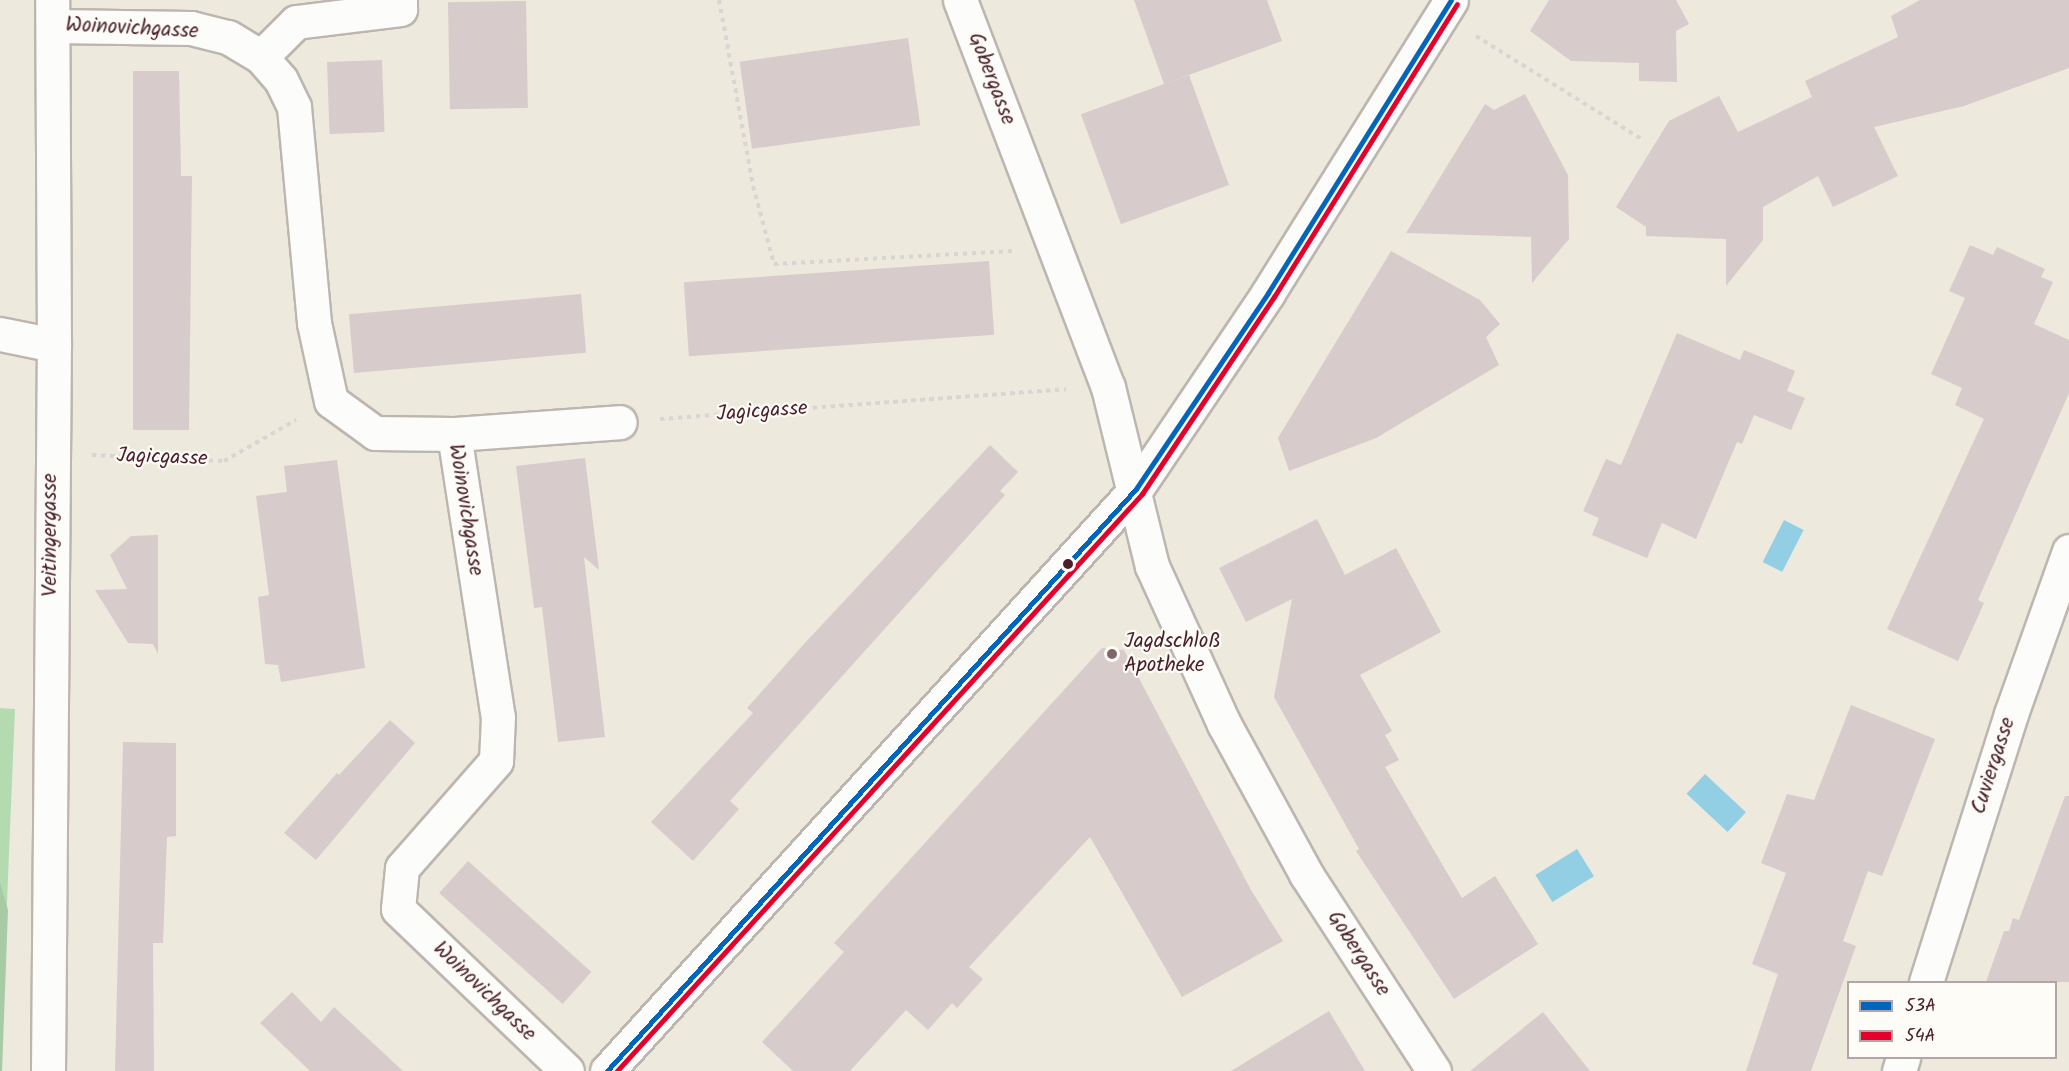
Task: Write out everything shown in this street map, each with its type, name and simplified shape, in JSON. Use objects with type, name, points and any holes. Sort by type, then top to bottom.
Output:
[{"type":"street","points":[[261,57],[296,22],[400,9],[400,0]]},
{"type":"street","name":"Gobergasse","points":[[960,0],[1108,387],[1136,489],[1152,566],[1224,724],[1306,874],[1434,1071]]},
{"type":"street","points":[[607,1071],[1136,489],[1274,284],[1452,0]]},
{"type":"street","name":"Woinovichgasse","points":[[53,13],[191,28],[228,38],[261,57],[281,80],[294,107],[314,323],[331,400],[375,434],[454,434],[498,717],[496,761],[402,868],[398,909],[567,1071]]},
{"type":"street","name":"Veitingergasse","points":[[48,1071],[54,345],[53,13]]},
{"type":"street","points":[[0,334],[54,345]]},
{"type":"street","points":[[454,434],[620,422]]},
{"type":"street","name":"Cuviergasse","points":[[1926,981],[2011,714],[2069,551]]},
{"type":"path","points":[[719,0],[753,186],[774,264],[1014,251]]},
{"type":"path","points":[[1476,36],[1643,140]]},
{"type":"path","name":"Jagicgasse","points":[[620,422],[1069,389]]},
{"type":"path","name":"Jagicgasse","points":[[86,455],[224,461],[331,400]]},
{"type":"green space","points":[[0,708],[15,709],[0,1071]]},
{"type":"green space","points":[[0,883],[8,910],[2,1071],[0,1071]]},
{"type":"water","points":[[1784,520],[1804,530],[1782,572],[1763,562]]},
{"type":"water","points":[[1705,774],[1746,812],[1728,832],[1687,794]]},
{"type":"water","points":[[1577,849],[1594,876],[1552,902],[1535,875]]},
{"type":"building","points":[[1134,0],[1267,0],[1282,41],[1164,84]]},
{"type":"building","points":[[1549,0],[1676,0],[1689,24],[1676,31],[1677,82],[1639,81],[1639,63],[1571,61],[1530,31]]},
{"type":"building","points":[[1920,0],[2069,0],[2069,68],[1964,106],[1874,127],[1898,176],[1833,207],[1818,176],[1763,207],[1763,240],[1726,286],[1726,239],[1646,236],[1646,227],[1616,207],[1669,121],[1719,96],[1738,132],[1812,97],[1805,81],[1898,37],[1891,16]]},
{"type":"building","points":[[526,1],[528,108],[450,109],[448,2]]},
{"type":"building","points":[[908,38],[920,125],[752,149],[740,62]]},
{"type":"building","points":[[382,60],[385,132],[330,134],[327,62]]},
{"type":"building","points":[[133,71],[179,71],[181,176],[192,176],[189,430],[133,430]]},
{"type":"building","points":[[1189,75],[1229,185],[1121,224],[1081,114]]},
{"type":"building","points":[[1525,94],[1568,175],[1569,239],[1532,283],[1531,237],[1406,233],[1485,104],[1494,110]]},
{"type":"building","points":[[1970,245],[1993,255],[1997,247],[2045,269],[2041,277],[2053,282],[2034,324],[2069,340],[2069,393],[1978,600],[1984,603],[1958,661],[1887,629],[1984,419],[1955,405],[1962,388],[1931,374],[1965,298],[1949,291]]},
{"type":"building","points":[[1391,251],[1480,300],[1500,324],[1486,337],[1499,365],[1376,438],[1289,471],[1278,438]]},
{"type":"building","points":[[989,261],[994,335],[689,356],[684,282]]},
{"type":"building","points":[[581,294],[586,353],[354,373],[349,314]]},
{"type":"building","points":[[1677,333],[1740,360],[1744,350],[1795,371],[1787,391],[1805,398],[1791,430],[1754,415],[1742,444],[1737,442],[1696,539],[1662,523],[1647,558],[1592,535],[1599,518],[1583,511],[1606,459],[1621,465]]},
{"type":"building","points":[[990,445],[1018,472],[1000,491],[1005,495],[730,801],[739,809],[693,861],[651,822],[753,713],[747,708],[804,644]]},
{"type":"building","points":[[585,458],[599,570],[584,557],[605,737],[558,742],[542,607],[534,608],[516,466]]},
{"type":"building","points":[[337,460],[365,668],[281,682],[278,665],[265,664],[258,597],[269,595],[256,496],[287,492],[284,466]]},
{"type":"building","points":[[1317,519],[1345,575],[1396,548],[1441,632],[1360,675],[1392,731],[1385,735],[1399,760],[1385,767],[1462,898],[1495,876],[1538,944],[1454,999],[1356,851],[1359,849],[1274,697],[1292,599],[1246,622],[1219,568]]},
{"type":"building","points":[[158,535],[158,654],[153,644],[128,643],[95,590],[127,589],[110,555],[131,536]]},
{"type":"building","points":[[1102,648],[1124,650],[1251,890],[1283,941],[1182,997],[1090,837],[969,967],[983,979],[957,1008],[952,1003],[928,1030],[906,1010],[850,1071],[793,1071],[762,1042],[844,952],[834,943]]},
{"type":"building","points":[[1851,705],[1935,739],[1882,876],[1868,871],[1843,941],[1856,946],[1811,1071],[1746,1071],[1778,974],[1752,964],[1786,873],[1761,863],[1787,794],[1814,800]]},
{"type":"building","points":[[390,720],[415,743],[316,860],[284,833],[337,773],[339,775]]},
{"type":"building","points":[[123,742],[176,743],[176,836],[167,837],[163,943],[153,943],[154,1071],[115,1071]]},
{"type":"building","points":[[2065,796],[2069,796],[2069,982],[1986,981],[2004,931],[2009,931],[2013,918],[2019,920]]},
{"type":"building","points":[[468,861],[591,972],[563,1004],[439,893]]},
{"type":"building","points":[[292,992],[321,1022],[334,1007],[403,1071],[310,1071],[260,1023]]},
{"type":"building","points":[[1329,1011],[1365,1071],[1231,1071]]},
{"type":"building","points":[[1543,1012],[1590,1071],[1470,1071]]},
{"type":"transit line","name":"53A","points":[[607,1071],[1136,489],[1268,293],[1451,0]]},
{"type":"transit line","name":"54A","points":[[617,1071],[1142,494],[1274,297],[1457,4]]},
{"type":"place","name":"Jagdschloß Apotheke","points":[[1112,654]]}]
